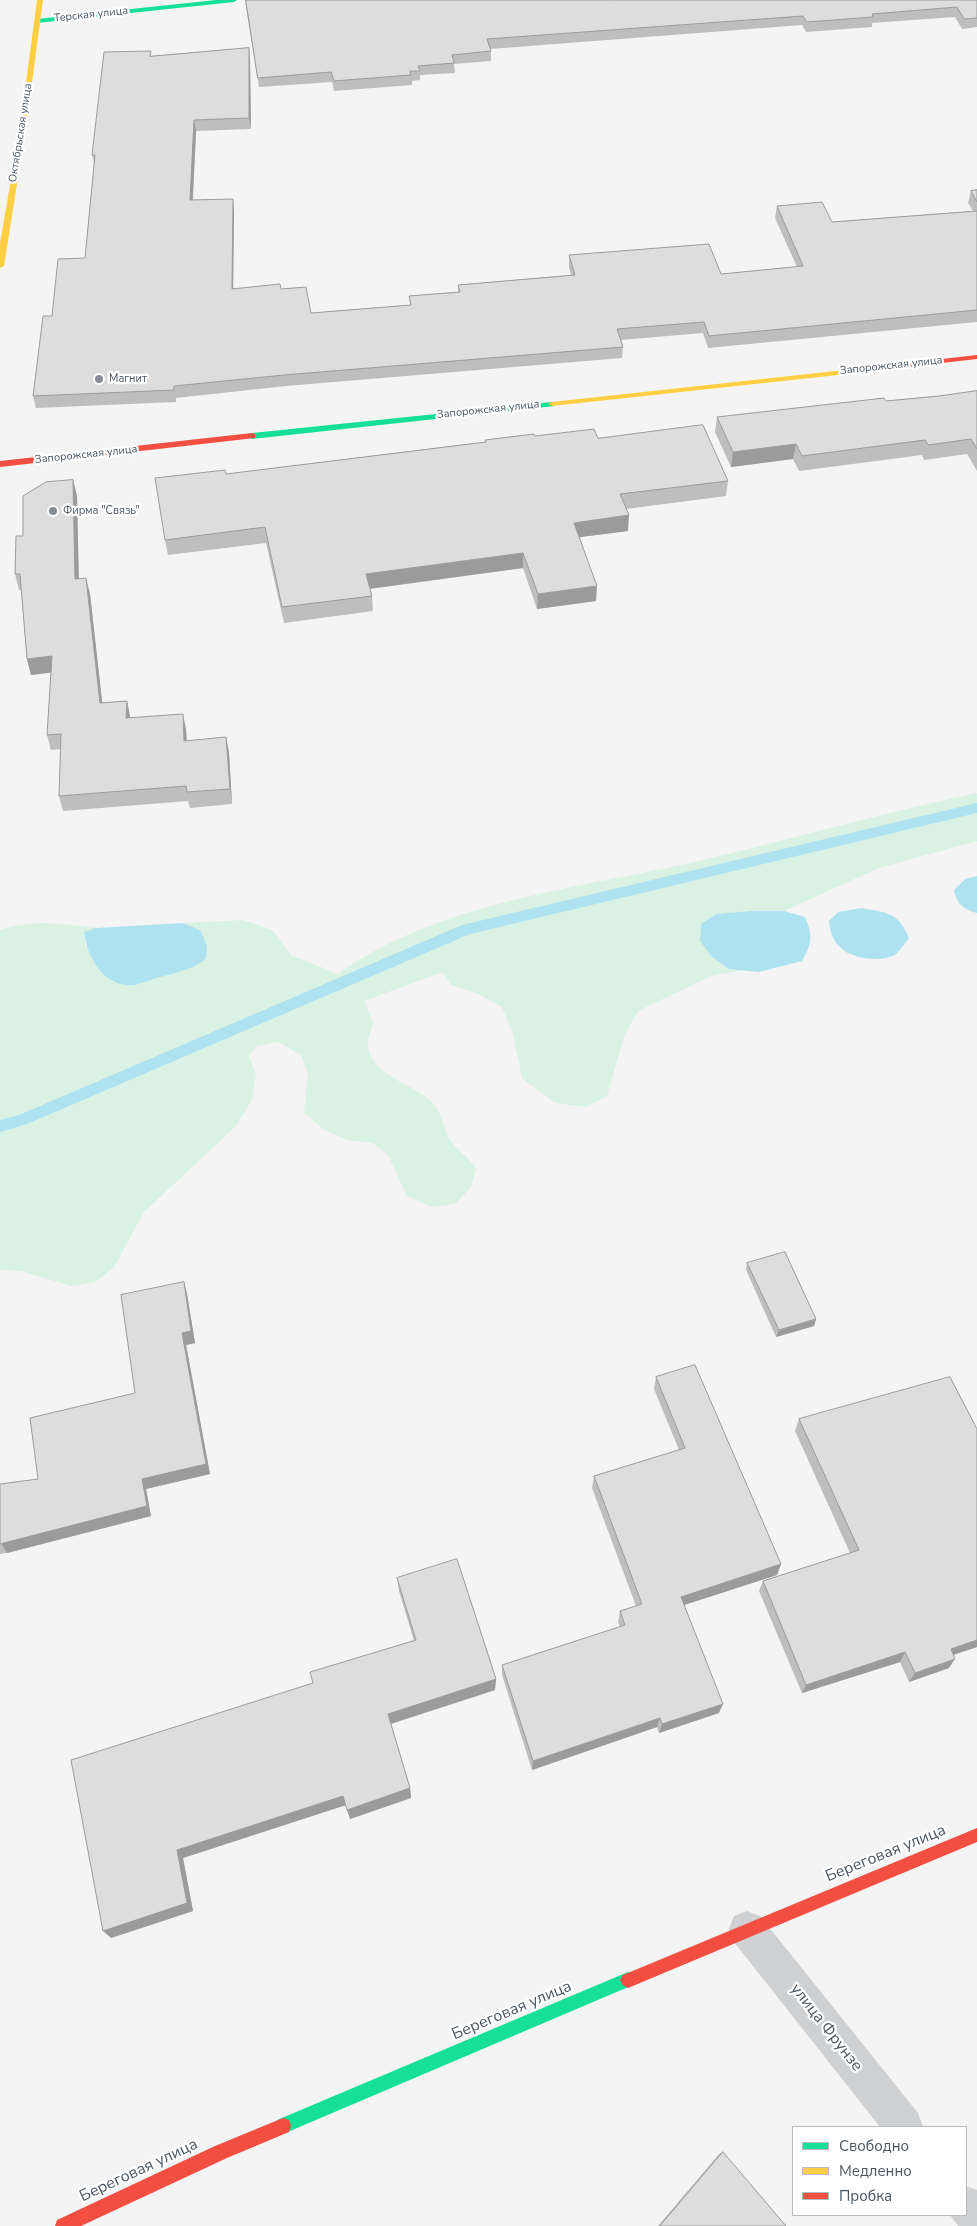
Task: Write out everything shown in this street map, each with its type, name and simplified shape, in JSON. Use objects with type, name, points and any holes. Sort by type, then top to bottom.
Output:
[{"type":"street","name":"Октябрьская улица","points":[[0,266],[40,0]]},
{"type":"street","name":"Терская улица","points":[[38,21],[234,0]]},
{"type":"street","name":"Запорожская улица","points":[[0,464],[977,357]]},
{"type":"street","name":"Береговая улица","points":[[64,2226],[221,2152],[747,1929],[977,1835]]},
{"type":"street","name":"улица Фрунзе","points":[[747,1929],[903,2126]]},
{"type":"street","points":[[967,2205],[977,2219]]},
{"type":"green space","points":[[977,793],[977,841],[879,868],[784,911],[716,914],[729,969],[743,970],[711,976],[638,1011],[624,1036],[607,1096],[586,1107],[555,1103],[522,1078],[513,1034],[502,1007],[476,993],[451,985],[443,972],[364,1001],[373,1023],[368,1042],[370,1053],[375,1063],[392,1077],[424,1095],[432,1102],[438,1110],[450,1140],[476,1168],[471,1187],[455,1204],[432,1207],[407,1196],[388,1155],[373,1143],[348,1140],[324,1130],[304,1113],[308,1074],[301,1055],[278,1042],[257,1046],[249,1056],[256,1075],[252,1100],[235,1127],[144,1212],[114,1267],[95,1282],[71,1286],[21,1271],[0,1270],[0,930],[36,923],[96,928],[84,933],[86,947],[200,930],[183,923],[243,920],[272,930],[291,955],[338,974],[377,950],[419,930],[463,914],[556,890],[695,862]]},
{"type":"water","points":[[977,876],[977,913],[961,905],[954,890],[965,879]]},
{"type":"water","points":[[862,908],[891,915],[901,923],[909,938],[896,954],[890,957],[868,959],[847,952],[836,943],[831,933],[829,921],[838,912]]},
{"type":"water","points":[[784,911],[805,917],[810,939],[808,949],[802,961],[759,972],[729,969],[711,956],[700,941],[701,924],[716,914]]},
{"type":"water","points":[[183,923],[200,930],[207,946],[206,958],[197,965],[187,969],[135,985],[124,985],[115,982],[99,970],[89,952],[84,932],[96,928]]},
{"type":"building","points":[[246,0],[977,0],[977,18],[964,19],[957,7],[872,14],[873,17],[807,22],[803,16],[487,39],[491,51],[452,55],[454,63],[418,66],[420,71],[410,71],[411,75],[334,81],[331,72],[258,78]]},
{"type":"building","points":[[249,48],[249,118],[194,120],[190,200],[233,199],[232,289],[280,284],[281,289],[306,287],[311,313],[411,305],[409,296],[460,292],[458,285],[575,275],[569,255],[709,244],[721,274],[803,266],[777,206],[822,202],[832,222],[977,211],[977,310],[709,336],[704,322],[617,329],[623,347],[284,375],[174,386],[174,390],[33,396],[43,316],[52,316],[58,259],[85,258],[95,155],[92,155],[104,52],[151,51],[150,56]]},
{"type":"building","points":[[977,190],[977,202],[971,191]]},
{"type":"building","points":[[977,391],[977,449],[971,439],[928,445],[925,440],[802,456],[796,444],[733,452],[717,417],[884,398],[886,401]]},
{"type":"building","points":[[703,425],[728,481],[620,494],[629,515],[574,523],[597,586],[538,594],[523,553],[366,574],[372,596],[282,607],[265,527],[165,540],[155,478],[225,470],[226,474],[486,442],[485,440],[534,434],[535,436],[594,429],[598,438]]},
{"type":"building","points":[[73,480],[75,579],[86,578],[100,703],[127,701],[126,718],[183,714],[184,741],[226,737],[230,789],[187,792],[186,786],[59,796],[61,734],[47,735],[52,656],[27,659],[20,574],[15,574],[16,536],[23,536],[23,496],[46,482]]},
{"type":"building","points":[[785,1252],[816,1319],[779,1330],[747,1263]]},
{"type":"building","points":[[184,1282],[191,1331],[182,1333],[206,1464],[142,1479],[147,1506],[0,1544],[0,1484],[38,1479],[30,1418],[135,1393],[121,1295]]},
{"type":"building","points":[[695,1365],[781,1564],[681,1597],[723,1704],[662,1724],[660,1718],[533,1761],[502,1665],[625,1625],[620,1611],[642,1604],[594,1476],[685,1448],[656,1377]]},
{"type":"building","points":[[950,1377],[977,1429],[977,1640],[951,1649],[955,1659],[915,1673],[905,1652],[806,1685],[763,1581],[859,1550],[799,1419]]},
{"type":"building","points":[[457,1559],[496,1679],[388,1714],[410,1788],[347,1810],[343,1796],[177,1850],[187,1903],[103,1931],[71,1760],[313,1683],[310,1672],[416,1640],[397,1578]]},
{"type":"building","points":[[723,2152],[786,2226],[660,2226]]},
{"type":"waterway","points":[[0,1126],[22,1120],[467,929],[977,808]]},
{"type":"traffic: fast","points":[[37,21],[234,0]]},
{"type":"traffic: fast","points":[[252,436],[552,404]]},
{"type":"traffic: fast","points":[[283,2126],[628,1980]]},
{"type":"traffic: slow","points":[[0,266],[23,127],[40,0]]},
{"type":"traffic: slow","points":[[552,404],[872,369]]},
{"type":"traffic: jam","points":[[872,369],[977,357]]},
{"type":"traffic: jam","points":[[0,464],[252,436]]},
{"type":"traffic: jam","points":[[628,1980],[977,1835]]},
{"type":"traffic: jam","points":[[63,2226],[221,2152],[283,2126]]},
{"type":"place","name":"Магнит","points":[[99,379]]},
{"type":"place","name":"Фирма \"Связь\"","points":[[53,511]]}]
